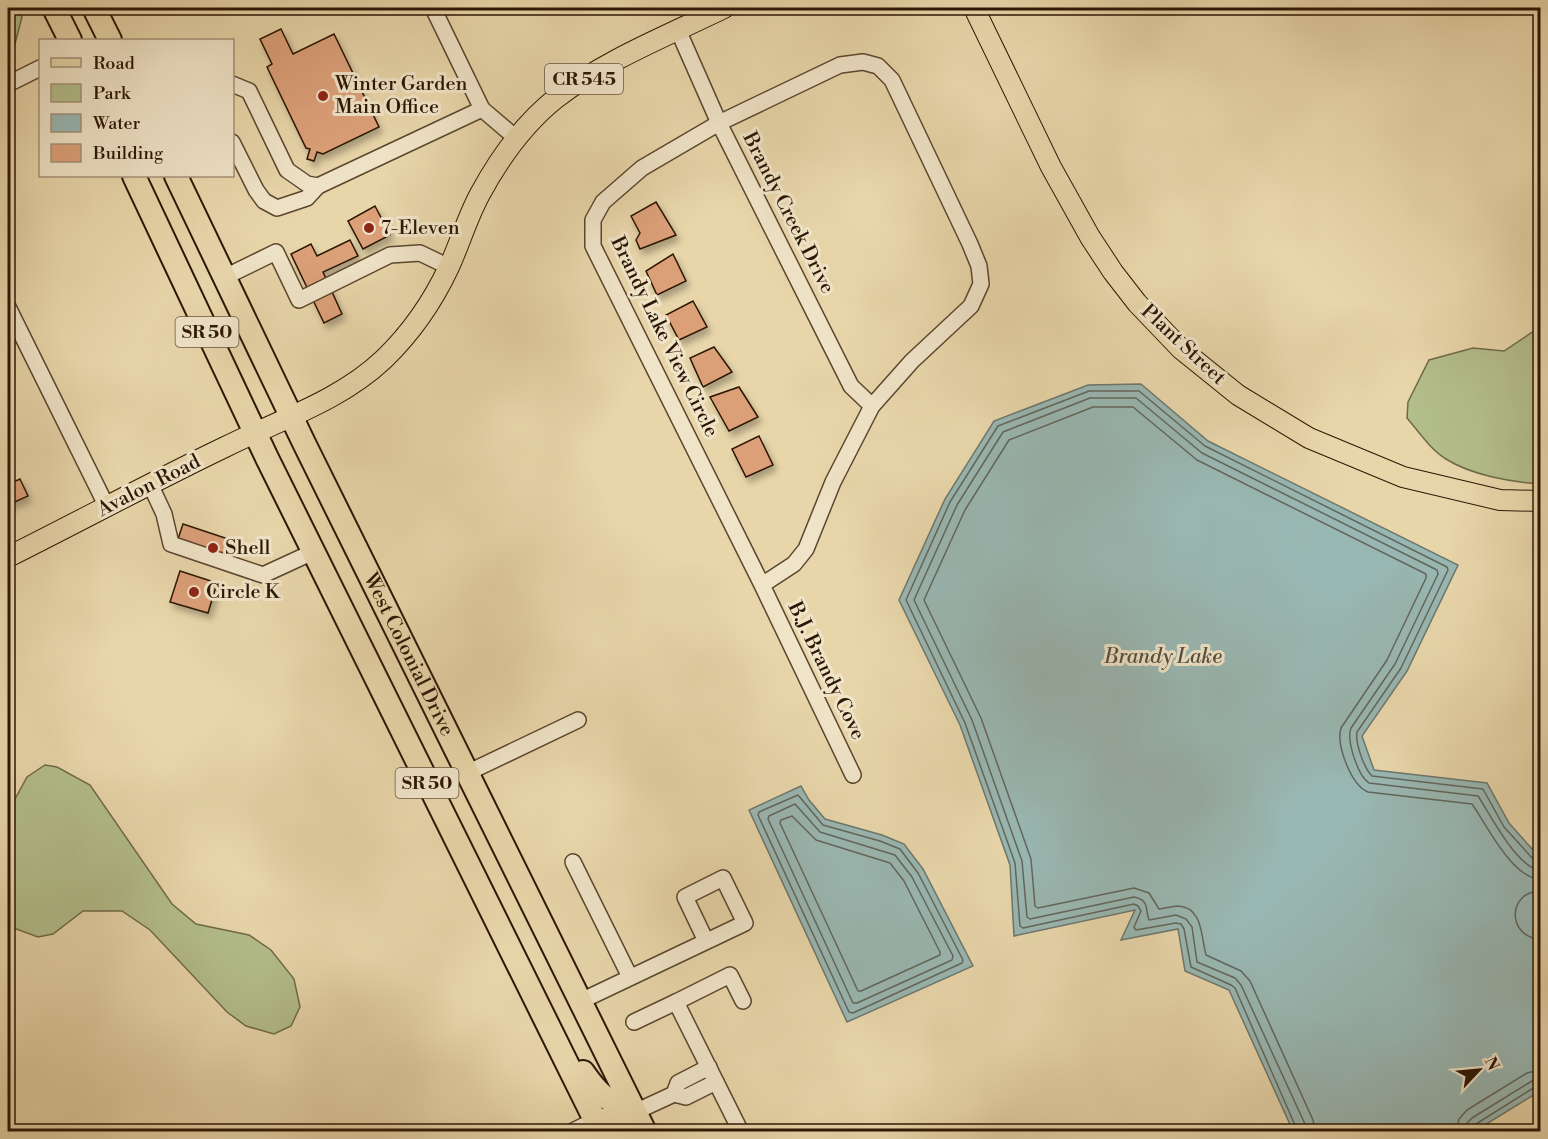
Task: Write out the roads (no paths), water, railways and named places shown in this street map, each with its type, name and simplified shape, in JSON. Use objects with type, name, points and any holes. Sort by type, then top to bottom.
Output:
[{"type":"highway","points":[[54,8],[70,39]]},
{"type":"highway","points":[[94,8],[110,39]]},
{"type":"highway","name":"West Colonial Drive","points":[[134,177],[255,433],[598,1126]]},
{"type":"highway","name":"West Colonial Drive","points":[[176,177],[291,416],[581,1001],[637,1125]]},
{"type":"highway","points":[[539,1006],[598,1093],[637,1125]]},
{"type":"highway","points":[[598,1126],[612,1120],[637,1125]]},
{"type":"main road","name":"CR 545","points":[[291,416],[348,387],[383,360],[402,340],[416,322],[449,267],[461,234],[480,194],[516,138],[553,101],[578,82],[609,64],[723,8]]},
{"type":"main road","name":"Plant Street","points":[[974,8],[1089,237],[1137,303],[1181,349],[1238,394],[1309,438],[1403,477],[1500,500],[1540,501]]},
{"type":"main road","name":"Avalon Road","points":[[8,557],[150,484],[291,416]]},
{"type":"street","points":[[433,8],[482,109],[516,138]]},
{"type":"street","name":"Brandy Creek Drive","points":[[678,30],[719,123],[851,386],[872,406]]},
{"type":"street","name":"Brandy Lake View Circle","points":[[863,62],[878,66],[892,80],[970,244],[979,266],[981,284],[971,306],[912,361],[872,406],[833,482],[806,549],[795,564],[762,585],[593,246],[593,220],[603,202],[642,168],[719,123],[840,66],[863,62]]},
{"type":"street","points":[[8,84],[39,68]]},
{"type":"street","points":[[234,85],[249,91],[287,170],[307,184],[318,186]]},
{"type":"street","points":[[234,146],[256,190],[264,201],[277,208],[308,198],[318,186],[482,109]]},
{"type":"street","points":[[225,277],[276,252],[299,300],[390,255],[420,253],[449,267]]},
{"type":"street","points":[[8,307],[107,507]]},
{"type":"street","points":[[150,484],[164,514],[171,544],[263,575],[314,552]]},
{"type":"street","name":"B.J. Brandy Cove","points":[[762,585],[853,776]]},
{"type":"street","points":[[467,773],[578,720]]},
{"type":"street","points":[[573,861],[630,977]]},
{"type":"street","points":[[581,1001],[706,941]]},
{"type":"street","points":[[634,1022],[730,975],[743,1001]]},
{"type":"street","points":[[676,1002],[741,1131]]},
{"type":"street","points":[[637,1125],[674,1094],[678,1083],[709,1067]]},
{"type":"street","points":[[674,1094],[686,1097],[716,1082]]},
{"type":"street","points":[[572,1131],[598,1126]]},
{"type":"water","name":"Brandy Lake","points":[[1141,384],[1208,441],[1458,565],[1407,671],[1362,736],[1374,770],[1487,783],[1509,823],[1540,858],[1537,915],[1540,921],[1540,1091],[1475,1131],[1293,1131],[1229,990],[1185,971],[1178,929],[1121,940],[1135,910],[1014,936],[1010,865],[960,725],[899,600],[945,499],[994,421],[1088,385]]},
{"type":"water","points":[[801,786],[825,819],[882,835],[904,844],[923,869],[973,966],[847,1022],[749,810]]},
{"type":"place","name":"Winter Garden Main Office","points":[[323,96]]},
{"type":"place","name":"7-Eleven","points":[[369,228]]},
{"type":"place","name":"Shell","points":[[213,548]]},
{"type":"place","name":"Circle K","points":[[194,592]]}]
